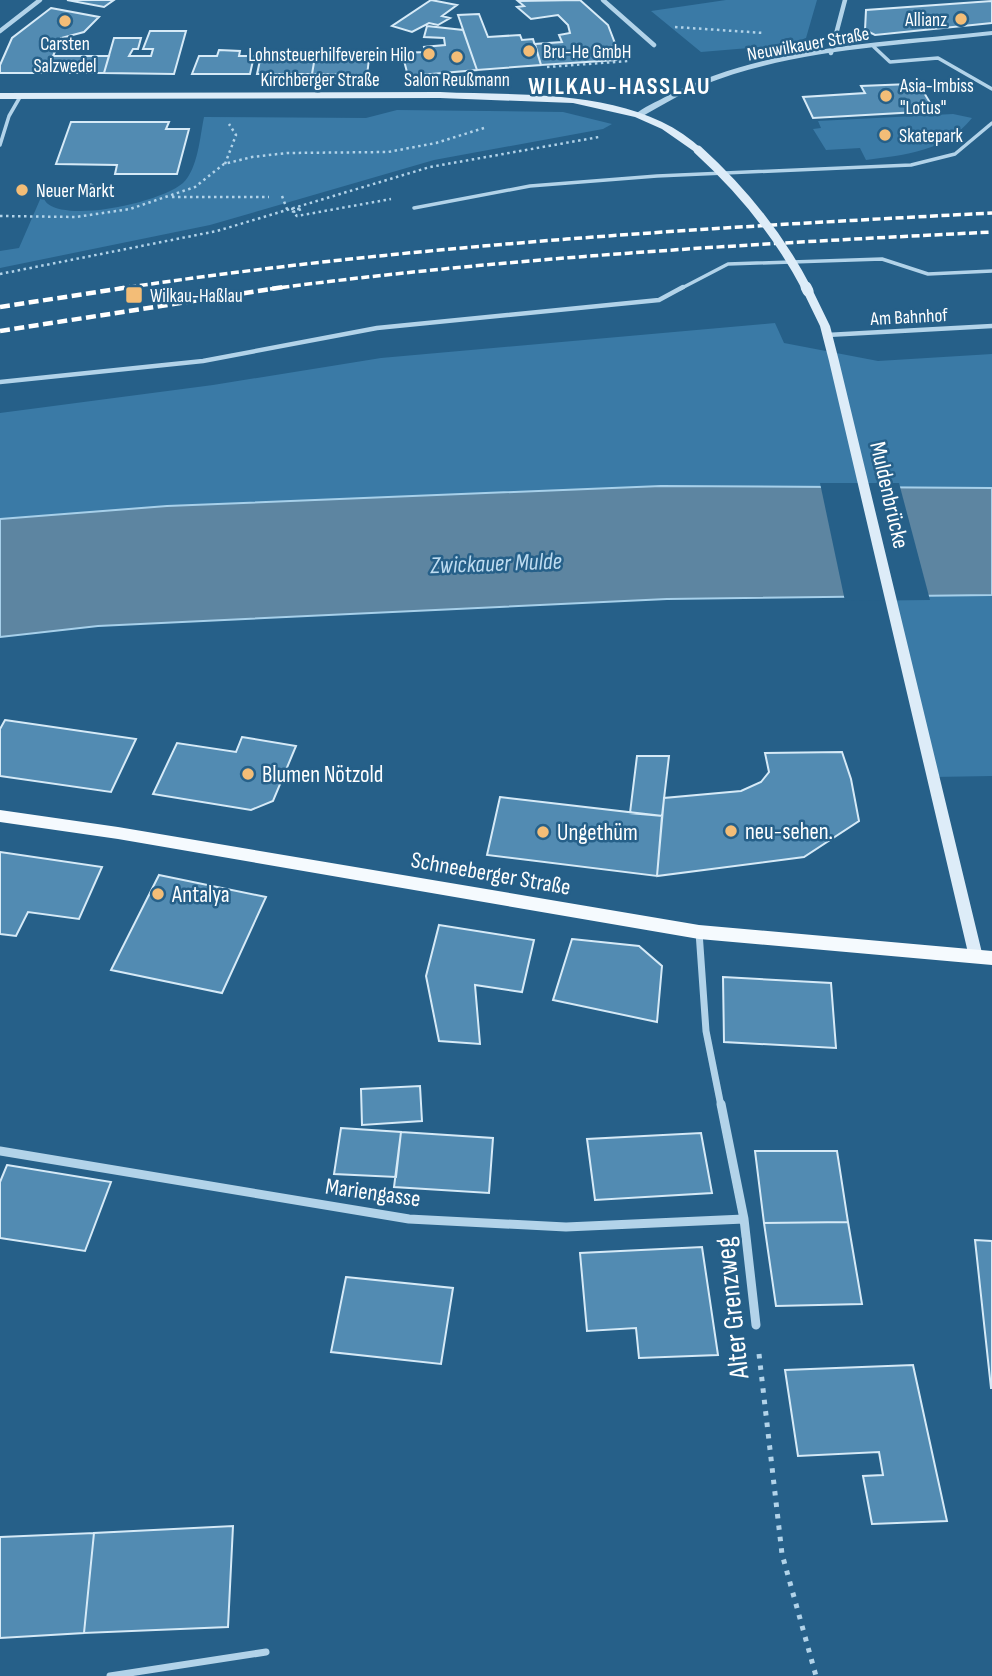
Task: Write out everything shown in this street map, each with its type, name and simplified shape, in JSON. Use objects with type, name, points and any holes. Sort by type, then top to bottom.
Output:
[{"type":"main road","name":"Kirchberger Straße","points":[[0,96],[527,97],[573,100],[638,115]]},
{"type":"main road","name":"Muldenbrücke","points":[[638,115],[665,127],[698,150],[734,182],[796,264],[827,335],[933,777],[984,958]]},
{"type":"main road","name":"Schneeberger Straße","points":[[0,816],[118,833],[699,932],[984,958]]},
{"type":"street","points":[[0,31],[40,0]]},
{"type":"street","points":[[603,0],[654,45]]},
{"type":"street","points":[[831,53],[845,0]]},
{"type":"street","name":"Neuwilkauer Straße","points":[[638,115],[711,80],[757,66],[831,53],[992,33]]},
{"type":"street","name":"Alter Grenzweg","points":[[699,932],[706,1031],[744,1219],[756,1325]]},
{"type":"street","name":"Mariengasse","points":[[0,1151],[409,1219],[566,1227],[744,1219]]},
{"type":"lane","points":[[874,47],[890,62],[938,58],[992,89]]},
{"type":"lane","points":[[0,145],[9,116],[20,97]]},
{"type":"lane","points":[[414,208],[530,186],[657,176],[911,165],[955,155],[992,123]]},
{"type":"lane","points":[[0,382],[203,361],[377,328],[659,300],[728,264],[882,259],[928,274],[992,271]]},
{"type":"lane","name":"Am Bahnhof","points":[[827,335],[992,326]]},
{"type":"lane","points":[[110,1676],[266,1652]]},
{"type":"path","points":[[632,24],[766,33]]},
{"type":"path","points":[[541,68],[637,61]]},
{"type":"path","points":[[0,216],[76,217],[130,209],[195,187],[224,164],[287,153],[388,152],[436,143],[507,117],[527,97]]},
{"type":"path","points":[[224,164],[236,135],[225,117]]},
{"type":"path","points":[[0,274],[217,231],[430,167],[601,136]]},
{"type":"path","points":[[282,196],[287,209]]},
{"type":"path","points":[[168,197],[269,197]]},
{"type":"path","points":[[287,209],[302,209],[293,212],[297,216],[392,199],[414,208]]},
{"type":"path","name":"Alter Grenzweg","points":[[756,1325],[782,1554],[816,1676]]},
{"type":"shaded area","points":[[726,0],[817,0],[806,38],[787,45],[701,52],[651,11]]},
{"type":"shaded area","points":[[397,110],[563,112],[612,124],[603,129],[434,160],[210,225],[0,268],[0,251],[19,248],[42,195],[48,204],[60,209],[95,210],[137,203],[183,183],[195,161],[204,117],[366,118]]},
{"type":"shaded area","name":"Skatepark","points":[[953,114],[972,118],[950,138],[924,150],[866,160],[860,148],[826,150],[813,129],[821,128],[818,121]]},
{"type":"shaded area","points":[[775,323],[784,343],[878,361],[992,354],[992,488],[917,487],[167,506],[0,519],[0,413],[213,385],[381,358]]},
{"type":"shaded area","points":[[992,595],[992,776],[933,777],[891,597]]},
{"type":"water","name":"Zwickauer Mulde","points":[[661,486],[992,488],[992,595],[667,599],[98,626],[0,637],[0,519],[167,506]]},
{"type":"pier","points":[[820,483],[899,483],[930,600],[845,601]]},
{"type":"building","points":[[67,0],[114,0],[104,7]]},
{"type":"building","points":[[431,0],[457,5],[442,16],[450,18],[438,25],[429,23],[412,32],[392,26]]},
{"type":"building","points":[[580,0],[608,25],[616,46],[609,47],[616,60],[541,65],[535,44],[562,42],[559,35],[570,33],[568,25],[558,15],[531,19],[517,7],[524,6],[518,1]]},
{"type":"building","points":[[992,1],[992,23],[875,35],[865,30],[866,10]]},
{"type":"building","points":[[51,8],[99,17],[84,32],[61,38],[53,56],[109,56],[104,73],[0,73],[0,65],[12,38]]},
{"type":"building","points":[[479,14],[488,37],[520,35],[522,40],[533,39],[541,65],[477,70],[458,15]]},
{"type":"building","points":[[427,26],[463,30],[477,70],[408,76],[402,53],[425,52],[424,47],[445,45],[444,38],[424,37]]},
{"type":"building","points":[[150,31],[186,31],[174,74],[104,73],[114,38],[141,38],[138,49],[133,49],[129,56],[151,56],[153,49],[143,49]]},
{"type":"building","points":[[219,50],[240,51],[239,56],[254,56],[250,74],[192,74],[199,56],[217,56]]},
{"type":"building","points":[[262,51],[316,51],[312,74],[257,74]]},
{"type":"building","points":[[316,51],[370,51],[367,75],[312,74]]},
{"type":"building","points":[[910,84],[915,92],[923,91],[935,111],[813,118],[803,97],[865,93],[861,86]]},
{"type":"building","points":[[71,122],[169,122],[166,129],[189,129],[177,174],[115,174],[117,165],[56,164]]},
{"type":"building","points":[[5,720],[136,739],[111,792],[0,776],[0,729]]},
{"type":"building","points":[[242,737],[296,746],[273,801],[251,810],[153,794],[177,743],[236,752]]},
{"type":"building","points":[[842,752],[851,779],[859,821],[804,857],[657,876],[664,798],[741,791],[761,782],[769,772],[765,753]]},
{"type":"building","points":[[637,756],[669,756],[662,816],[630,813]]},
{"type":"building","points":[[500,797],[662,816],[657,876],[487,855]]},
{"type":"building","points":[[0,852],[102,867],[79,919],[28,912],[16,936],[0,934]]},
{"type":"building","points":[[159,875],[266,897],[222,993],[111,970]]},
{"type":"building","points":[[439,925],[534,940],[522,992],[475,985],[480,1044],[439,1041],[426,976]]},
{"type":"building","points":[[572,939],[639,946],[662,966],[657,1022],[553,1000]]},
{"type":"building","points":[[723,977],[831,983],[836,1048],[724,1042]]},
{"type":"building","points":[[420,1086],[422,1121],[362,1125],[361,1089]]},
{"type":"building","points":[[341,1128],[401,1132],[396,1177],[334,1174]]},
{"type":"building","points":[[401,1132],[493,1138],[489,1193],[394,1187]]},
{"type":"building","points":[[701,1133],[712,1193],[595,1200],[587,1139]]},
{"type":"building","points":[[755,1151],[837,1151],[848,1222],[764,1223]]},
{"type":"building","points":[[7,1165],[111,1182],[85,1251],[0,1238],[0,1182]]},
{"type":"building","points":[[848,1222],[862,1304],[776,1306],[764,1223]]},
{"type":"building","points":[[975,1240],[992,1241],[992,1388],[991,1388]]},
{"type":"building","points":[[702,1247],[718,1355],[639,1358],[636,1328],[587,1331],[580,1253]]},
{"type":"building","points":[[346,1277],[453,1288],[441,1364],[331,1352]]},
{"type":"building","points":[[913,1365],[947,1521],[872,1524],[863,1476],[883,1475],[879,1452],[798,1456],[785,1370]]},
{"type":"building","points":[[233,1526],[228,1627],[84,1633],[94,1533]]},
{"type":"building","points":[[94,1533],[84,1633],[0,1638],[0,1537]]},
{"type":"railway","points":[[117,289],[335,261],[554,240],[992,213]]},
{"type":"railway","points":[[275,288],[540,260],[992,232]]},
{"type":"railway","points":[[117,289],[130,287]]},
{"type":"railway","points":[[275,288],[284,287]]},
{"type":"railway","points":[[0,331],[275,288]]},
{"type":"railway","points":[[270,289],[275,288]]},
{"type":"railway","points":[[0,307],[117,289]]},
{"type":"place","name":"Allianz","points":[[961,19]]},
{"type":"place","name":"Carsten Salzwedel","points":[[65,21]]},
{"type":"place","name":"Bru-He GmbH","points":[[529,51]]},
{"type":"place","name":"Lohnsteuerhilfeverein Hilo","points":[[429,54]]},
{"type":"place","name":"Salon Reußmann","points":[[457,57]]},
{"type":"place","name":"Asia-Imbiss \"Lotus\"","points":[[886,96]]},
{"type":"place","name":"Skatepark","points":[[885,135]]},
{"type":"place","name":"Neuer Markt","points":[[22,190]]},
{"type":"place","name":"Wilkau-Haßlau","points":[[134,295]]},
{"type":"place","name":"Blumen Nötzold","points":[[248,774]]},
{"type":"place","name":"neu-sehen.","points":[[731,831]]},
{"type":"place","name":"Ungethüm","points":[[543,832]]},
{"type":"place","name":"Antalya","points":[[158,894]]},
{"type":"district","name":"WILKAU-HASSLAU","points":[[620,86]]}]
